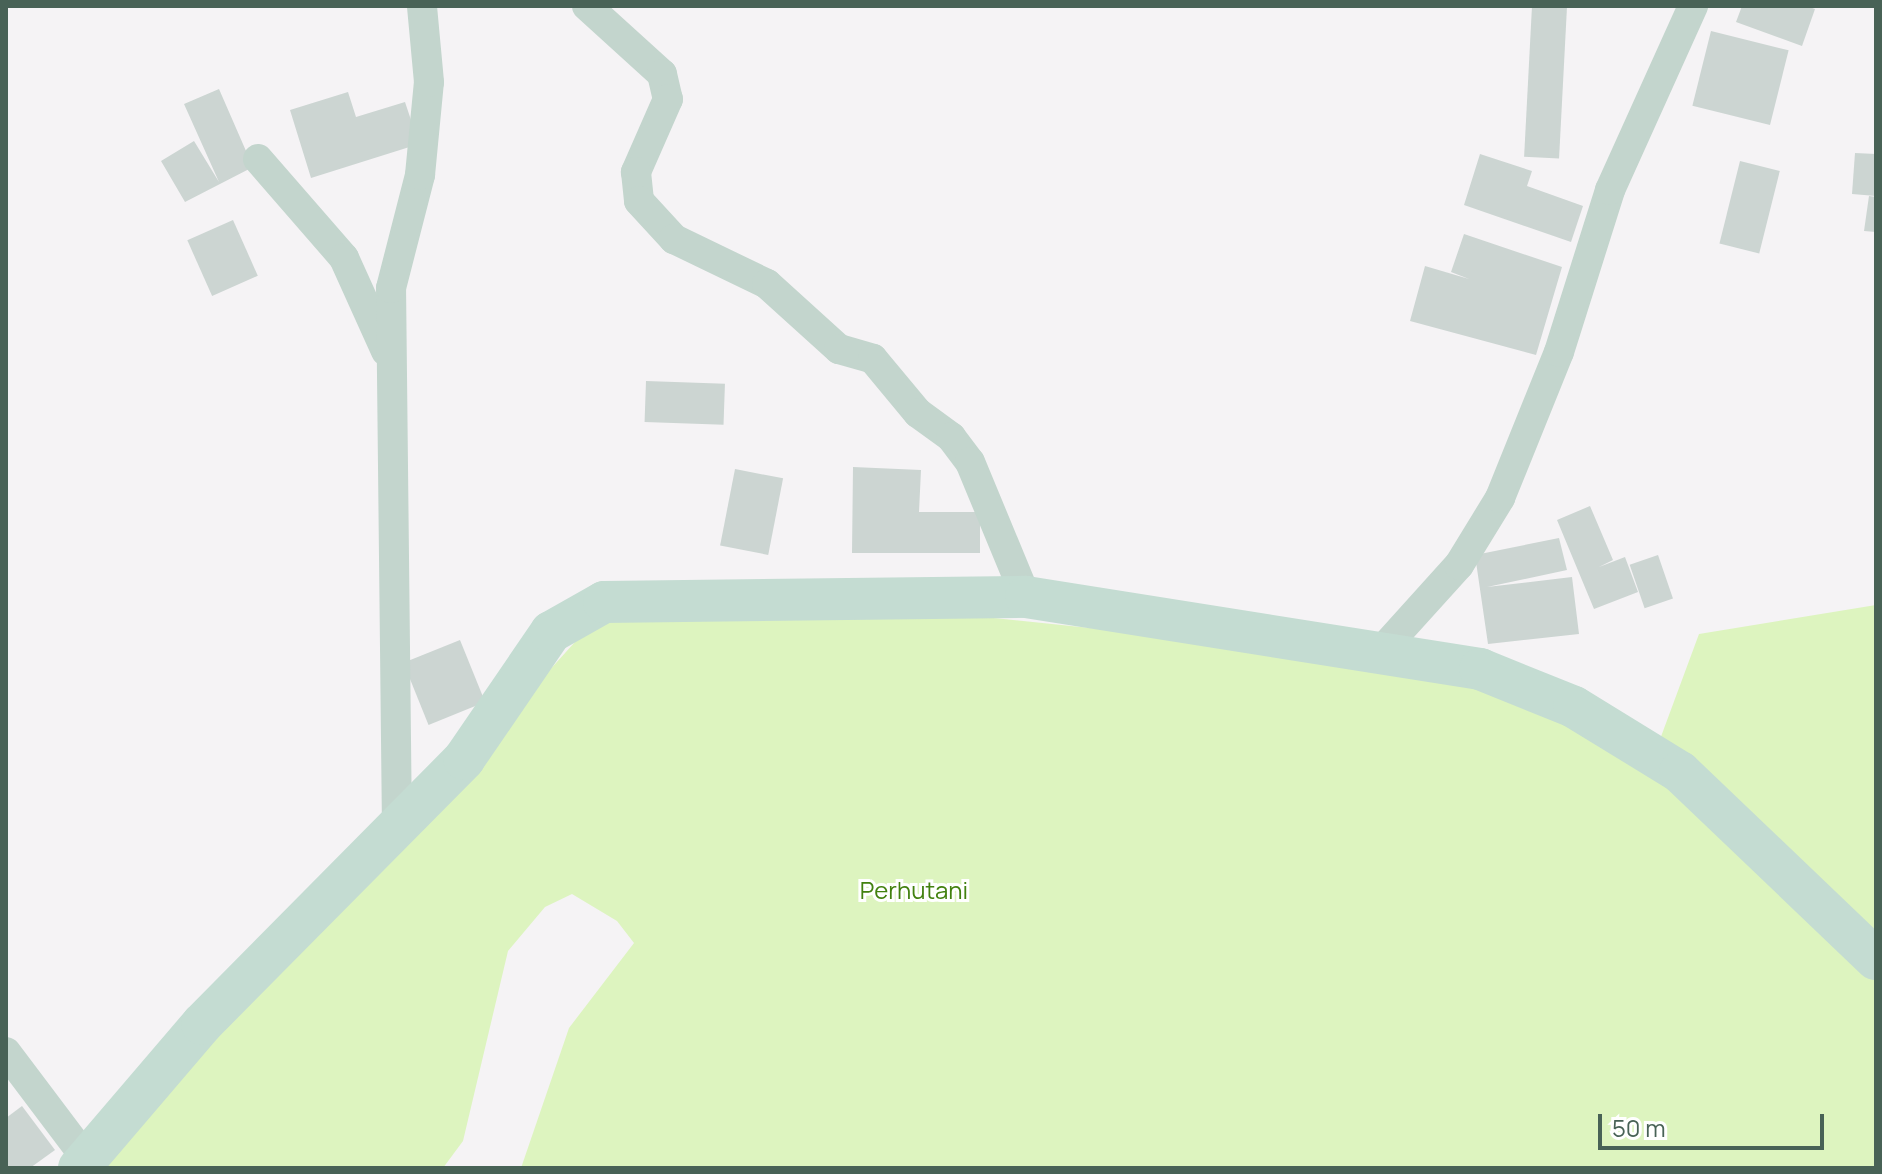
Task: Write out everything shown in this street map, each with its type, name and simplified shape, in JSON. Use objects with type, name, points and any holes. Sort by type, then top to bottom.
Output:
[{"type":"street","points":[[397,830],[391,288],[420,175],[429,82],[422,6]]},
{"type":"street","points":[[587,6],[662,74],[668,99],[636,172],[639,201],[683,245],[767,284],[839,349],[873,359],[918,413],[951,437],[970,462],[1026,597]]},
{"type":"street","points":[[1383,649],[1459,565],[1510,477],[1610,190],[1693,6]]},
{"type":"street","points":[[258,159],[344,258],[392,364]]},
{"type":"street","points":[[6,1052],[82,1163],[202,1024],[397,830],[482,737],[551,632],[604,602],[1026,597],[1383,649],[1527,685],[1633,739],[1680,772],[1876,959]]},
{"type":"green space","name":"Perhutani","points":[[1876,605],[1876,1168],[521,1168],[569,1028],[634,943],[617,921],[572,894],[545,907],[508,951],[463,1141],[443,1168],[99,1168],[594,621],[907,609],[1224,642],[1517,693],[1649,769],[1699,634]]},
{"type":"building","points":[[1532,6],[1567,8],[1559,159],[1524,157]]},
{"type":"building","points":[[1742,6],[1807,6],[1815,9],[1802,46],[1736,22]]},
{"type":"building","points":[[1711,31],[1789,50],[1770,125],[1692,106]]},
{"type":"building","points":[[219,89],[253,167],[185,202],[161,161],[194,141],[219,182],[184,104]]},
{"type":"building","points":[[348,92],[356,117],[405,102],[419,144],[311,178],[290,110]]},
{"type":"building","points":[[1855,153],[1876,154],[1876,196],[1852,194]]},
{"type":"building","points":[[1480,154],[1532,171],[1527,186],[1583,206],[1571,242],[1464,205]]},
{"type":"building","points":[[1740,161],[1780,171],[1759,253],[1719,243]]},
{"type":"building","points":[[1869,196],[1876,197],[1876,232],[1864,231]]},
{"type":"building","points":[[233,220],[258,276],[212,296],[187,240]]},
{"type":"building","points":[[1464,234],[1562,267],[1536,355],[1410,321],[1425,266],[1469,279],[1451,272]]},
{"type":"building","points":[[646,381],[725,384],[724,425],[645,422]]},
{"type":"building","points":[[853,467],[921,470],[919,512],[980,512],[980,553],[852,553]]},
{"type":"building","points":[[735,469],[783,478],[768,555],[720,546]]},
{"type":"building","points":[[1590,506],[1613,560],[1599,567],[1625,557],[1638,592],[1594,609],[1557,520]]},
{"type":"building","points":[[1559,538],[1567,570],[1487,587],[1572,577],[1579,634],[1488,644],[1475,555]]},
{"type":"building","points":[[1658,555],[1673,598],[1645,608],[1630,565]]},
{"type":"building","points":[[460,640],[485,702],[429,725],[403,663]]},
{"type":"building","points":[[22,1106],[55,1150],[30,1168],[8,1168],[6,1118]]}]
